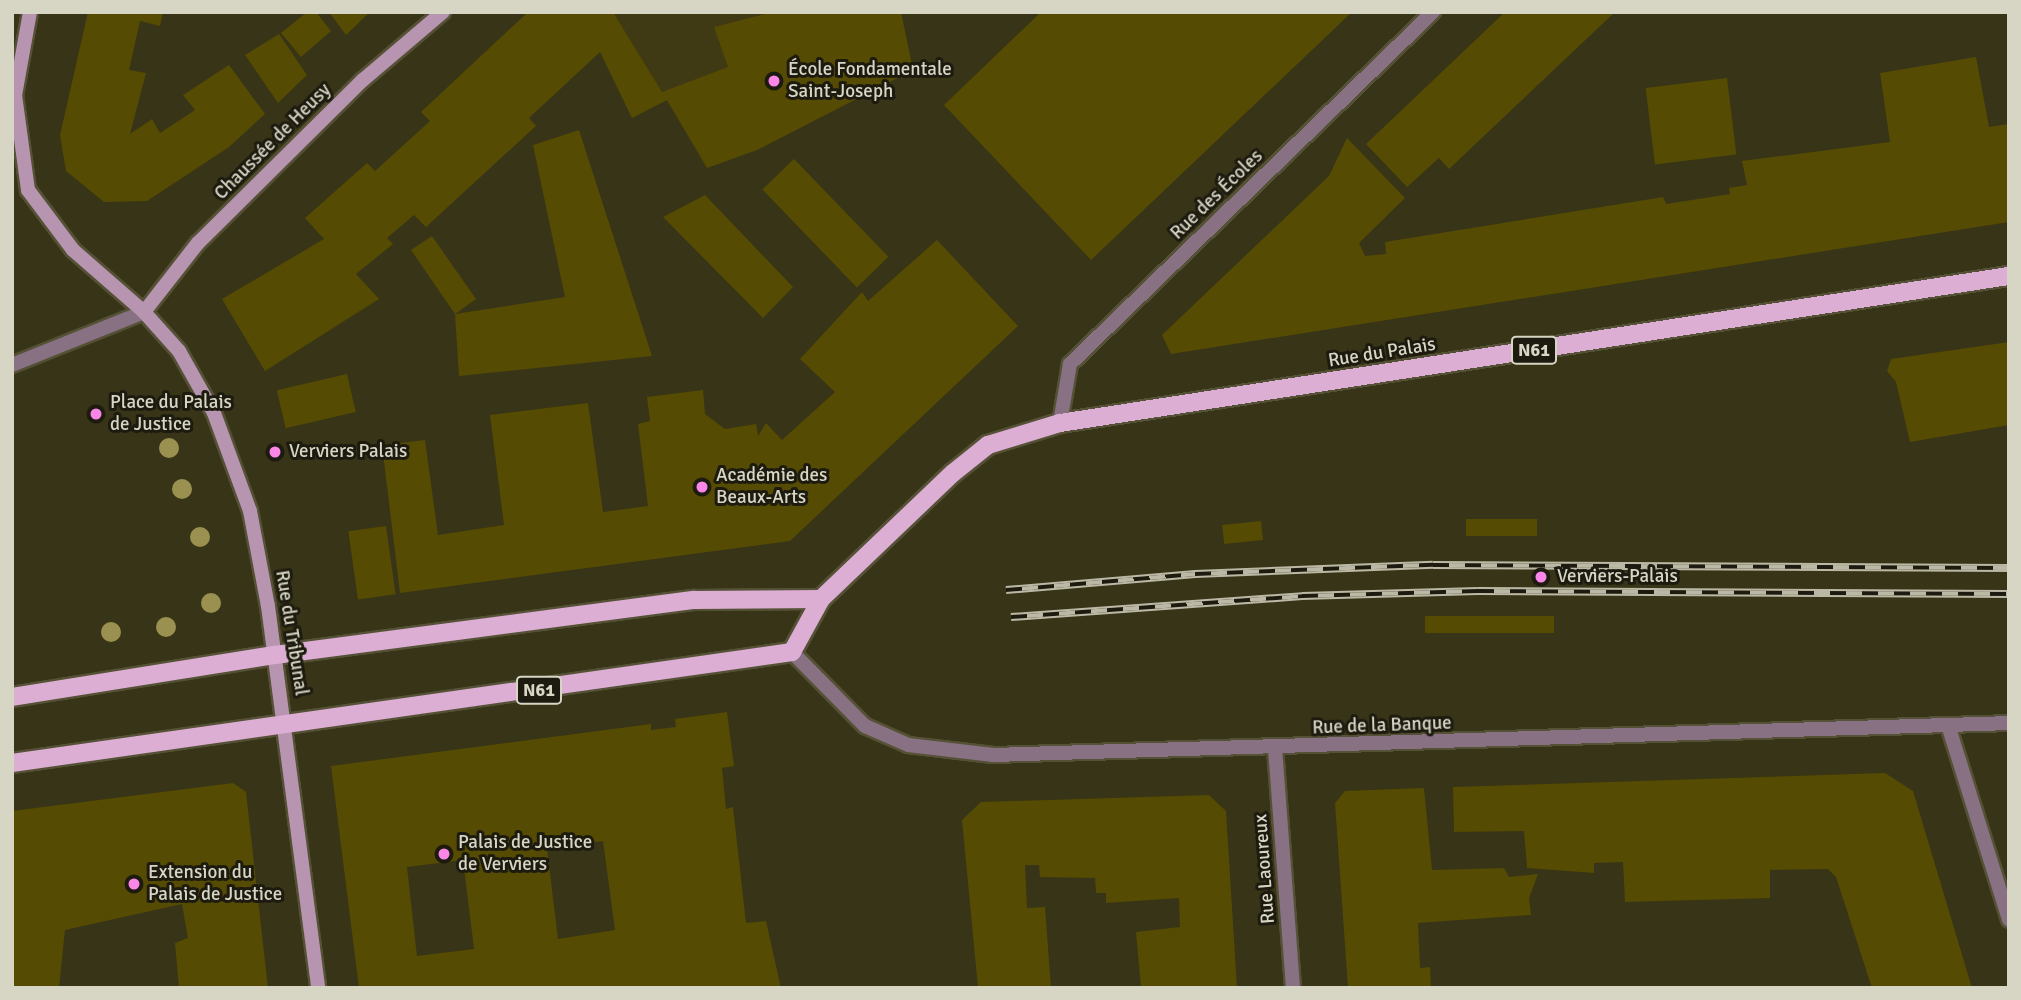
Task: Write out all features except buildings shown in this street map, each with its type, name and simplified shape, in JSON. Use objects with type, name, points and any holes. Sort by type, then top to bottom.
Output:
[{"type":"main road","name":"Rue du Tribunal","points":[[30,12],[14,95],[28,190],[73,250],[144,312],[178,351],[214,413],[250,510],[285,724],[318,988]]},
{"type":"main road","name":"Chaussée de Heusy","points":[[144,312],[198,243],[363,80],[443,12]]},
{"type":"main road","name":"Rue du Palais","points":[[821,599],[988,445],[1060,423],[2009,276]]},
{"type":"main road","points":[[12,697],[275,655],[694,600],[821,599]]},
{"type":"main road","name":"N61","points":[[12,763],[792,652],[821,599]]},
{"type":"street","name":"Rue des Écoles","points":[[1060,423],[1070,364],[1433,12]]},
{"type":"street","points":[[12,365],[144,312]]},
{"type":"street","name":"Rue de la Banque","points":[[792,652],[847,713],[908,745],[993,755],[1949,728],[2009,723]]},
{"type":"street","points":[[1949,728],[2009,920]]},
{"type":"street","name":"Rue Laoureux","points":[[1275,748],[1293,988]]},
{"type":"shaded area","name":"École Fondamentale Saint-Joseph","points":[[613,12],[901,12],[913,70],[757,150],[707,168]]},
{"type":"railway","points":[[1006,590],[1195,574],[1433,565],[2009,568]]},
{"type":"railway","points":[[1011,617],[1302,596],[1478,591],[2009,594]]},
{"type":"place","name":"École Fondamentale Saint-Joseph","points":[[774,81]]},
{"type":"place","name":"Place du Palais de Justice","points":[[96,414]]},
{"type":"place","name":"Verviers Palais","points":[[275,452]]},
{"type":"place","name":"Académie des Beaux-Arts","points":[[702,487]]},
{"type":"place","name":"Verviers-Palais","points":[[1541,577]]},
{"type":"place","name":"Palais de Justice de Verviers","points":[[444,854]]},
{"type":"place","name":"Extension du Palais de Justice","points":[[134,884]]}]
